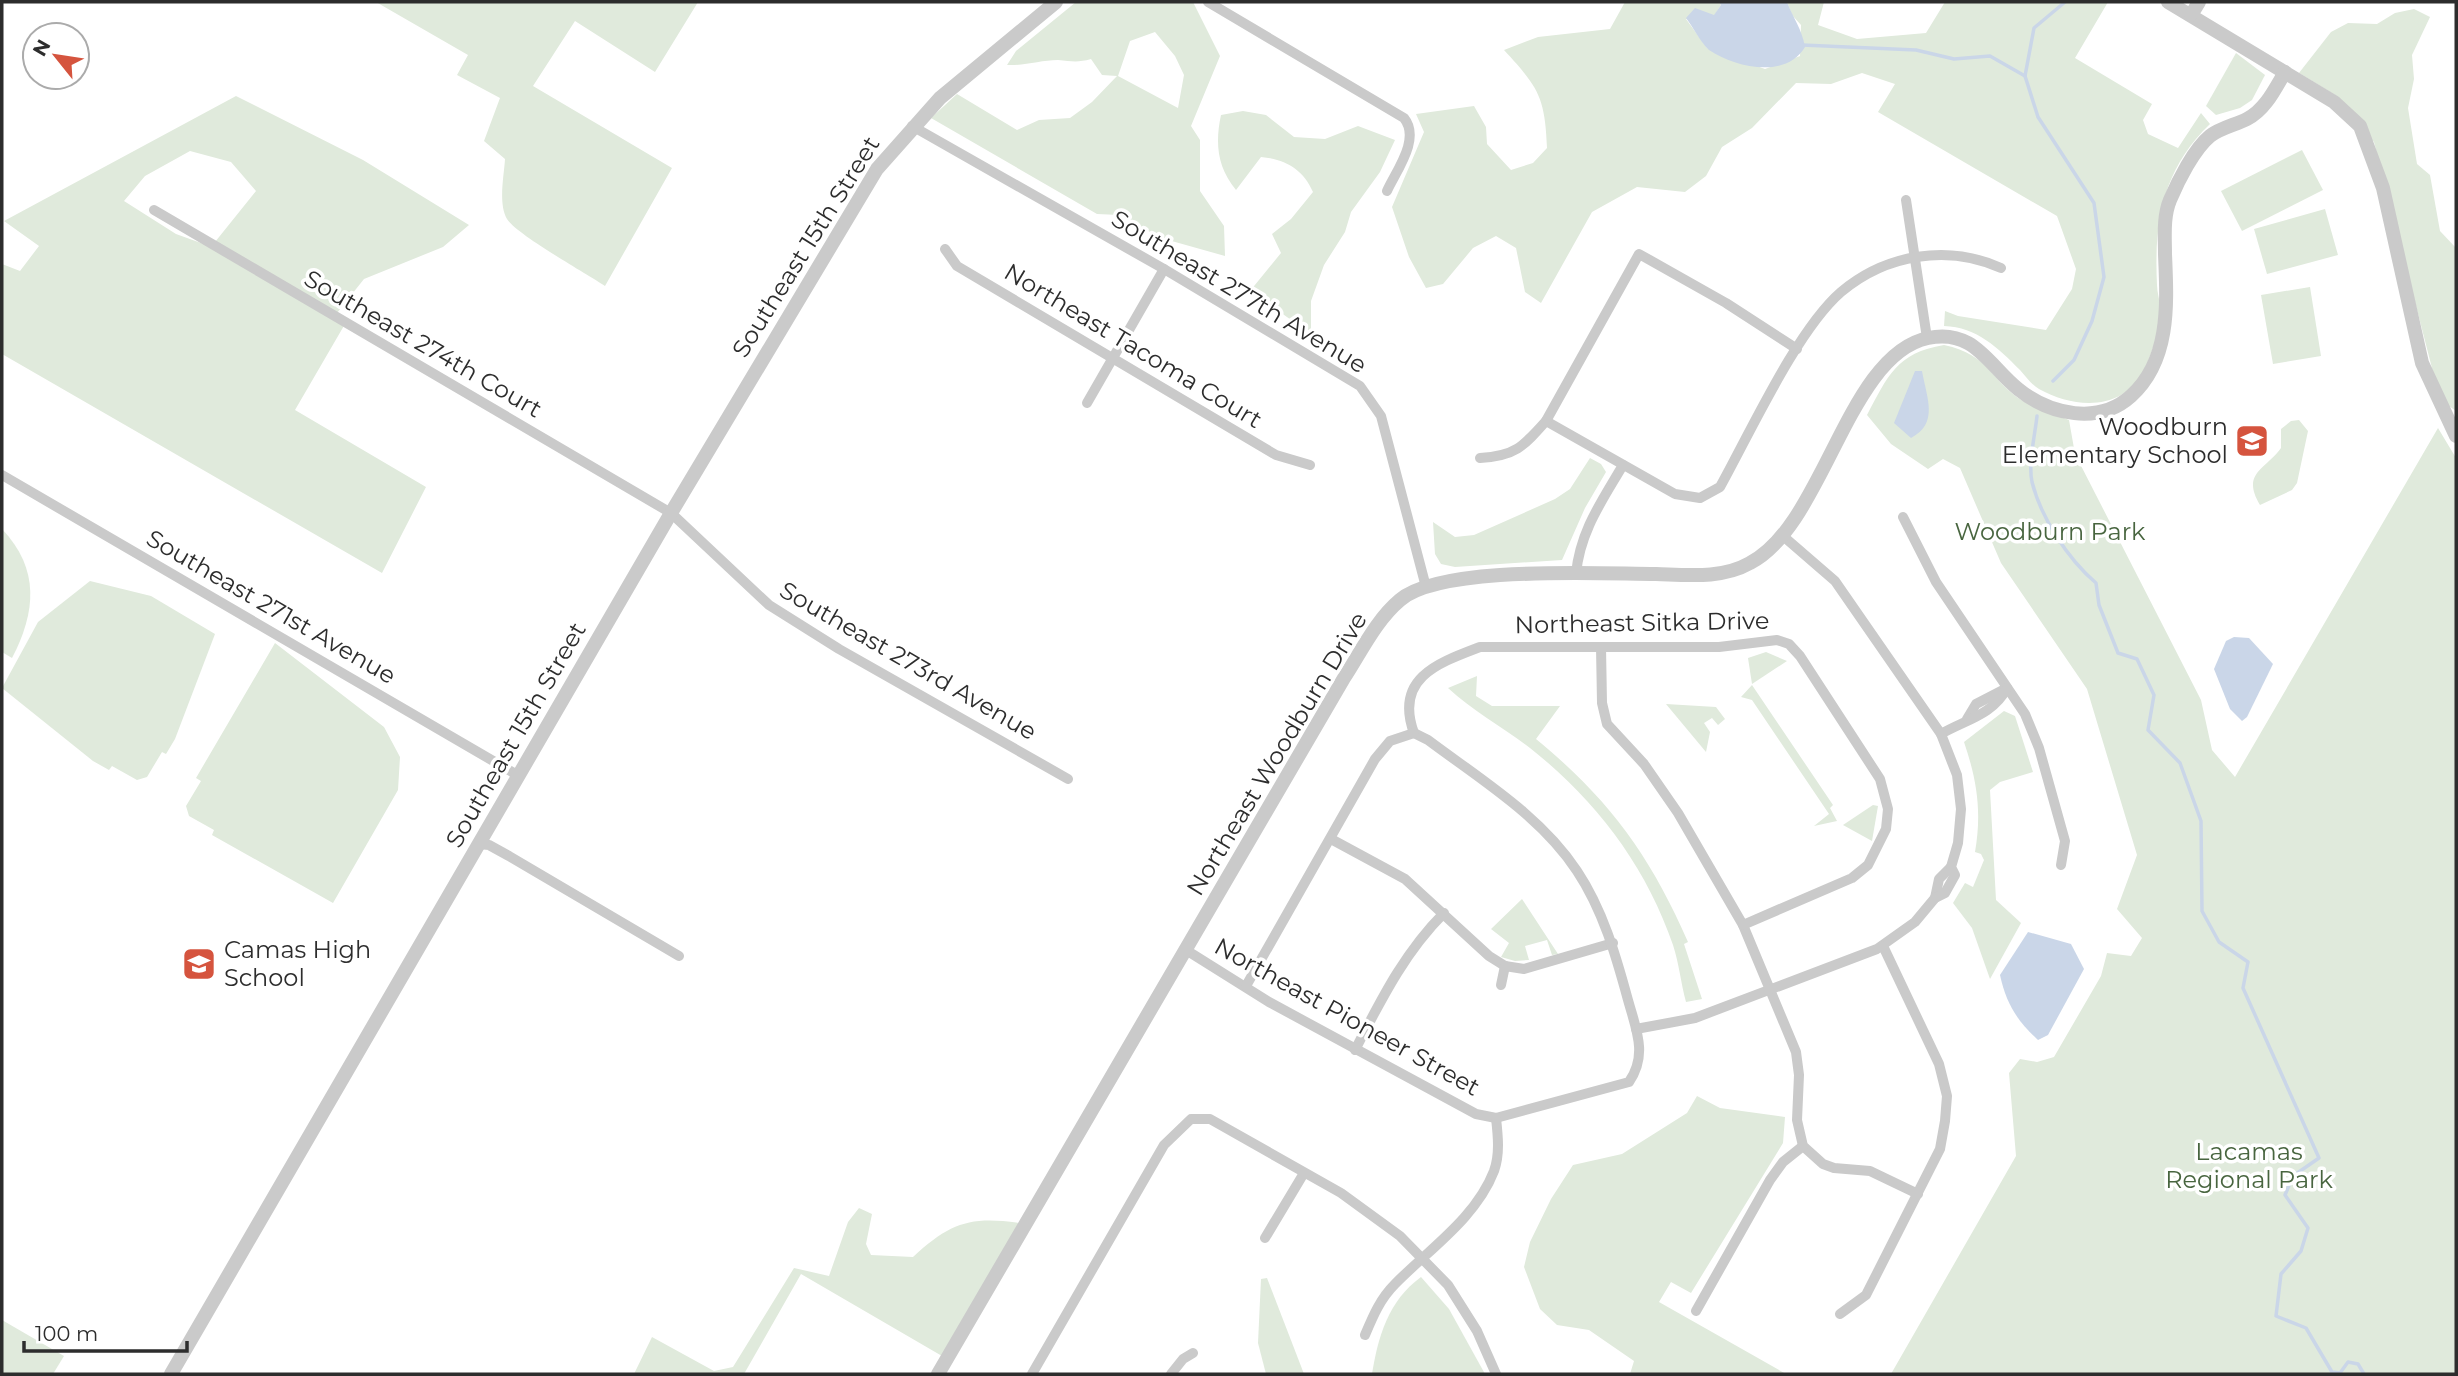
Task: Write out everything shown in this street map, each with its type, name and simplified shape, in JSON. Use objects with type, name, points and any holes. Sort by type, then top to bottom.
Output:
[{"type":"street","name":"Southeast 15th Street","points":[[171,1374],[671,513],[860,195],[912,126],[940,98],[1056,2]]},
{"type":"street","points":[[1209,2],[1404,118],[1409,124],[1409,144],[1387,191]]},
{"type":"street","points":[[2168,2],[2334,102],[2360,126],[2384,188],[2423,363],[2456,436]]},
{"type":"street","points":[[2191,15],[2199,2]]},
{"type":"street","points":[[1906,200],[1927,338],[1958,339],[1977,349],[1990,358],[2018,389],[2048,407],[2066,412],[2093,414],[2129,398],[2148,374],[2163,340],[2166,314],[2166,219],[2170,200],[2202,144],[2212,134],[2250,118],[2264,105],[2285,72]]},
{"type":"street","name":"Southeast 277th Avenue","points":[[912,126],[1341,373],[1373,401],[1381,416],[1426,587]]},
{"type":"street","name":"Southeast 274th Court","points":[[154,210],[671,513]]},
{"type":"street","name":"Northeast Tacoma Court","points":[[945,249],[957,266],[1284,460],[1310,465]]},
{"type":"street","points":[[1480,458],[1506,456],[1525,444],[1546,421],[1639,254],[1727,303],[1797,349]]},
{"type":"street","points":[[1546,421],[1687,498],[1710,495],[1720,487],[1797,349],[1840,293],[1863,276],[1915,256],[1968,257],[2001,268]]},
{"type":"street","points":[[1087,403],[1164,269]]},
{"type":"street","name":"Northeast Woodburn Drive","points":[[938,1374],[1374,631],[1401,599],[1426,587],[1451,581],[1576,573],[1707,575],[1733,571],[1768,552],[1783,536],[1880,369],[1905,346],[1927,338]]},
{"type":"street","points":[[1576,573],[1579,549],[1586,528],[1623,465]]},
{"type":"street","name":"Southeast 271st Avenue","points":[[2,475],[519,776]]},
{"type":"street","name":"Southeast 273rd Avenue","points":[[671,513],[769,606],[1068,779]]},
{"type":"street","points":[[1903,517],[1936,582],[2025,714],[2039,748],[2065,841],[2061,864]]},
{"type":"street","points":[[1636,1029],[1695,1018],[1771,992],[1883,946],[1915,922],[1935,898],[1951,886],[1955,875],[1951,867],[1958,843],[1961,809],[1957,775],[1941,734],[1835,581],[1783,536]]},
{"type":"street","name":"Northeast Sitka Drive","points":[[1413,733],[1409,720],[1410,696],[1425,674],[1443,661],[1492,646],[1719,647],[1777,640],[1789,644],[1800,656],[1880,779],[1888,809],[1886,829],[1868,864],[1852,878],[1742,925]]},
{"type":"street","points":[[1601,647],[1602,703],[1607,724],[1663,789],[1742,925],[1796,1052],[1799,1075],[1797,1120],[1803,1146],[1823,1164],[1834,1168],[1870,1171],[1918,1194]]},
{"type":"street","points":[[1941,734],[1967,719],[1976,704],[2007,688]]},
{"type":"street","points":[[1246,986],[1385,746],[1398,736],[1413,733]]},
{"type":"street","name":"Northeast Pioneer Street","points":[[1186,950],[1269,1002],[1460,1108],[1496,1118],[1629,1082],[1641,1056],[1636,1029],[1613,943],[1577,870],[1528,816],[1428,740],[1413,733]]},
{"type":"street","points":[[1331,839],[1405,879],[1489,956],[1505,966],[1524,969],[1613,943]]},
{"type":"street","points":[[479,845],[489,845],[509,856],[679,956]]},
{"type":"street","points":[[1354,1050],[1396,971],[1418,939],[1444,913]]},
{"type":"street","points":[[1840,1314],[1866,1295],[1918,1194],[1940,1149],[1947,1096],[1939,1064],[1883,946]]},
{"type":"street","points":[[1502,985],[1505,966]]},
{"type":"street","points":[[1365,1335],[1382,1301],[1473,1205],[1494,1171],[1499,1145],[1496,1118]]},
{"type":"street","points":[[1032,1374],[1164,1145],[1191,1119],[1210,1119],[1375,1215],[1448,1285],[1477,1331],[1496,1374]]},
{"type":"street","points":[[1696,1311],[1770,1180],[1783,1162],[1803,1146]]},
{"type":"street","points":[[1265,1238],[1304,1173]]},
{"type":"street","points":[[1171,1374],[1183,1359],[1193,1353]]},
{"type":"green space","points":[[376,2],[698,2],[655,72],[575,21],[533,86],[672,168],[605,286],[537,244],[507,219],[502,197],[505,159],[484,141],[500,98],[457,75],[468,55]]},
{"type":"green space","points":[[1076,2],[1193,2],[1220,56],[1191,126],[1200,140],[1200,191],[1224,226],[1225,256],[1161,238],[1119,215],[1097,214],[931,118],[957,94],[1017,130],[1039,120],[1070,118],[1092,102],[1117,76],[1102,75],[1091,59],[1007,65],[1016,51]],"holes":[[[1155,32],[1175,56],[1184,75],[1178,108],[1118,76],[1130,41]]]},
{"type":"green space","points":[[1625,2],[1719,2],[1721,5],[1714,16],[1686,19],[1707,48],[1765,69],[1800,56],[1801,25],[1792,15],[1787,2],[1824,2],[1818,25],[1857,39],[1926,33],[1945,2],[2108,2],[2075,58],[2152,104],[2143,120],[2148,134],[2178,148],[2201,113],[2210,124],[2181,160],[2164,199],[2156,262],[2159,322],[2151,354],[2136,382],[2125,393],[2098,402],[2083,403],[2053,396],[2036,387],[1986,340],[1967,330],[1944,326],[1945,311],[1958,316],[2046,330],[2072,289],[2076,269],[2057,216],[1878,112],[1895,84],[1862,73],[1831,84],[1796,83],[1752,128],[1722,147],[1706,176],[1685,192],[1637,187],[1592,212],[1541,303],[1525,292],[1516,248],[1496,236],[1473,248],[1443,284],[1426,288],[1409,257],[1392,207],[1424,132],[1416,114],[1474,106],[1486,127],[1487,144],[1511,170],[1533,163],[1547,148],[1541,104],[1532,84],[1504,50],[1538,37],[1610,29]]},
{"type":"green space","points":[[2414,9],[2430,17],[2412,55],[2414,79],[2408,108],[2417,164],[2430,175],[2440,231],[2456,248],[2456,411],[2449,406],[2433,372],[2374,142],[2337,96],[2299,73],[2331,32],[2348,23],[2377,24],[2395,13]]},
{"type":"green space","points":[[2236,53],[2265,75],[2252,100],[2240,108],[2216,115],[2206,106]]},
{"type":"green space","points":[[236,96],[363,160],[469,225],[443,247],[364,279],[337,313],[215,242],[256,191],[231,162],[190,151],[145,176],[124,201],[176,234],[212,247],[345,324],[295,410],[426,487],[382,573],[2,354],[2,264],[20,271],[39,246],[4,221]]},
{"type":"green space","points":[[1243,111],[1266,115],[1294,137],[1325,139],[1358,126],[1395,140],[1380,172],[1351,212],[1345,232],[1324,265],[1311,301],[1311,334],[1250,291],[1281,253],[1272,234],[1291,219],[1313,192],[1298,171],[1278,160],[1261,157],[1236,190],[1221,164],[1218,135],[1221,115]]},
{"type":"green space","points":[[2302,150],[2323,190],[2242,231],[2221,191]]},
{"type":"green space","points":[[2325,209],[2338,255],[2267,274],[2254,229]]},
{"type":"green space","points":[[2310,287],[2321,356],[2273,364],[2261,295]]},
{"type":"green space","name":"Lacamas Regional Park","points":[[1944,345],[1972,355],[2023,401],[2069,420],[2075,454],[2201,700],[2212,750],[2235,777],[2438,428],[2456,458],[2456,1374],[1891,1374],[2016,1156],[2009,1073],[2020,1059],[2037,1062],[2054,1057],[2101,976],[2107,953],[2131,956],[2142,938],[2117,909],[2137,855],[2087,689],[2001,563],[1960,468],[1943,459],[1928,469],[1891,444],[1867,415],[1895,368],[1915,354]]},
{"type":"green space","points":[[2299,420],[2308,431],[2297,483],[2292,490],[2260,505],[2253,486],[2254,479],[2281,448],[2281,429],[2291,421]]},
{"type":"green space","points":[[1590,458],[1601,464],[1606,472],[1585,508],[1562,560],[1455,567],[1441,564],[1435,554],[1433,522],[1455,537],[1474,535],[1555,499],[1570,489]]},
{"type":"green space","points":[[2,529],[23,560],[30,591],[26,624],[12,658],[2,652]]},
{"type":"green space","points":[[90,581],[151,596],[215,634],[175,739],[166,754],[162,752],[147,777],[137,780],[112,766],[109,770],[93,761],[2,688],[38,622]]},
{"type":"green space","points":[[275,643],[384,727],[400,757],[398,790],[333,903],[212,835],[214,830],[189,816],[186,806],[201,781],[196,778]]},
{"type":"green space","points":[[1766,652],[1787,661],[1752,684],[1748,658]]},
{"type":"green space","points":[[1477,676],[1476,696],[1492,706],[1560,706],[1536,739],[1585,784],[1625,830],[1642,855],[1674,911],[1688,942],[1684,944],[1702,999],[1686,1002],[1675,952],[1649,888],[1616,836],[1597,812],[1554,768],[1530,748],[1448,688]]},
{"type":"green space","points":[[1752,685],[1833,805],[1830,808],[1837,821],[1814,826],[1829,814],[1752,700],[1741,697]]},
{"type":"green space","points":[[1666,704],[1716,707],[1725,719],[1718,725],[1712,718],[1704,723],[1710,732],[1706,752]]},
{"type":"green space","points":[[2004,711],[2015,716],[2033,772],[2000,782],[1990,790],[1996,900],[2021,923],[1990,979],[1972,928],[1953,903],[1965,883],[1973,887],[1984,860],[1981,854],[1975,852],[1977,796],[1964,742]]},
{"type":"green space","points":[[1873,805],[1878,806],[1872,841],[1843,825]]},
{"type":"green space","points":[[1522,899],[1558,954],[1552,955],[1547,940],[1525,946],[1529,960],[1515,961],[1501,957],[1509,943],[1491,929]]},
{"type":"green space","points":[[1697,1096],[1720,1108],[1785,1117],[1783,1143],[1691,1293],[1671,1282],[1659,1302],[1786,1374],[1630,1374],[1634,1361],[1589,1330],[1557,1325],[1540,1309],[1524,1267],[1530,1242],[1551,1199],[1573,1165],[1622,1154],[1687,1113]]},
{"type":"green space","points":[[859,1208],[872,1214],[866,1244],[871,1255],[913,1257],[938,1236],[962,1225],[987,1221],[1019,1223],[942,1356],[801,1274],[744,1374],[634,1374],[652,1337],[714,1371],[733,1367],[794,1268],[829,1276],[848,1222]]},
{"type":"green space","points":[[1421,1277],[1449,1309],[1485,1374],[1372,1374],[1386,1321],[1400,1297]]},
{"type":"green space","points":[[1267,1278],[1304,1374],[1266,1374],[1258,1343],[1261,1279]]},
{"type":"green space","points":[[2,1320],[64,1356],[53,1374],[2,1374]]},
{"type":"water","points":[[1719,2],[1787,2],[1805,47],[1797,57],[1786,64],[1773,67],[1746,65],[1720,56],[1706,47],[1686,18],[1695,8],[1714,15],[1721,5]]},
{"type":"water","points":[[1915,371],[1922,371],[1929,409],[1925,425],[1911,438],[1894,423]]},
{"type":"water","points":[[2234,637],[2249,638],[2273,664],[2247,717],[2242,721],[2230,709],[2214,669],[2226,641]]},
{"type":"water","points":[[2028,932],[2071,944],[2084,969],[2048,1035],[2038,1040],[2013,1011],[2000,975]]},
{"type":"waterway","points":[[2053,381],[2074,360],[2092,321],[2104,277],[2094,203],[2038,117],[2025,76],[2034,28],[2065,2]]},
{"type":"waterway","points":[[1802,45],[1916,50],[1954,59],[1990,56],[2025,76]]},
{"type":"waterway","points":[[2037,416],[2031,466],[2036,496],[2057,537],[2075,562],[2096,583],[2099,605],[2118,653],[2137,659],[2154,695],[2148,730],[2180,763],[2201,821],[2202,911],[2219,942],[2248,962],[2243,988],[2319,1158],[2293,1176],[2285,1195],[2308,1228],[2301,1251],[2281,1274],[2276,1316],[2306,1328],[2332,1372],[2340,1373],[2348,1362],[2358,1364],[2364,1374]]},
{"type":"place","name":"Woodburn Elementary School","points":[[2252,441]]},
{"type":"place","name":"Camas High School","points":[[199,964]]},
{"type":"park label","name":"Woodburn Park","points":[[2050,532]]}]
